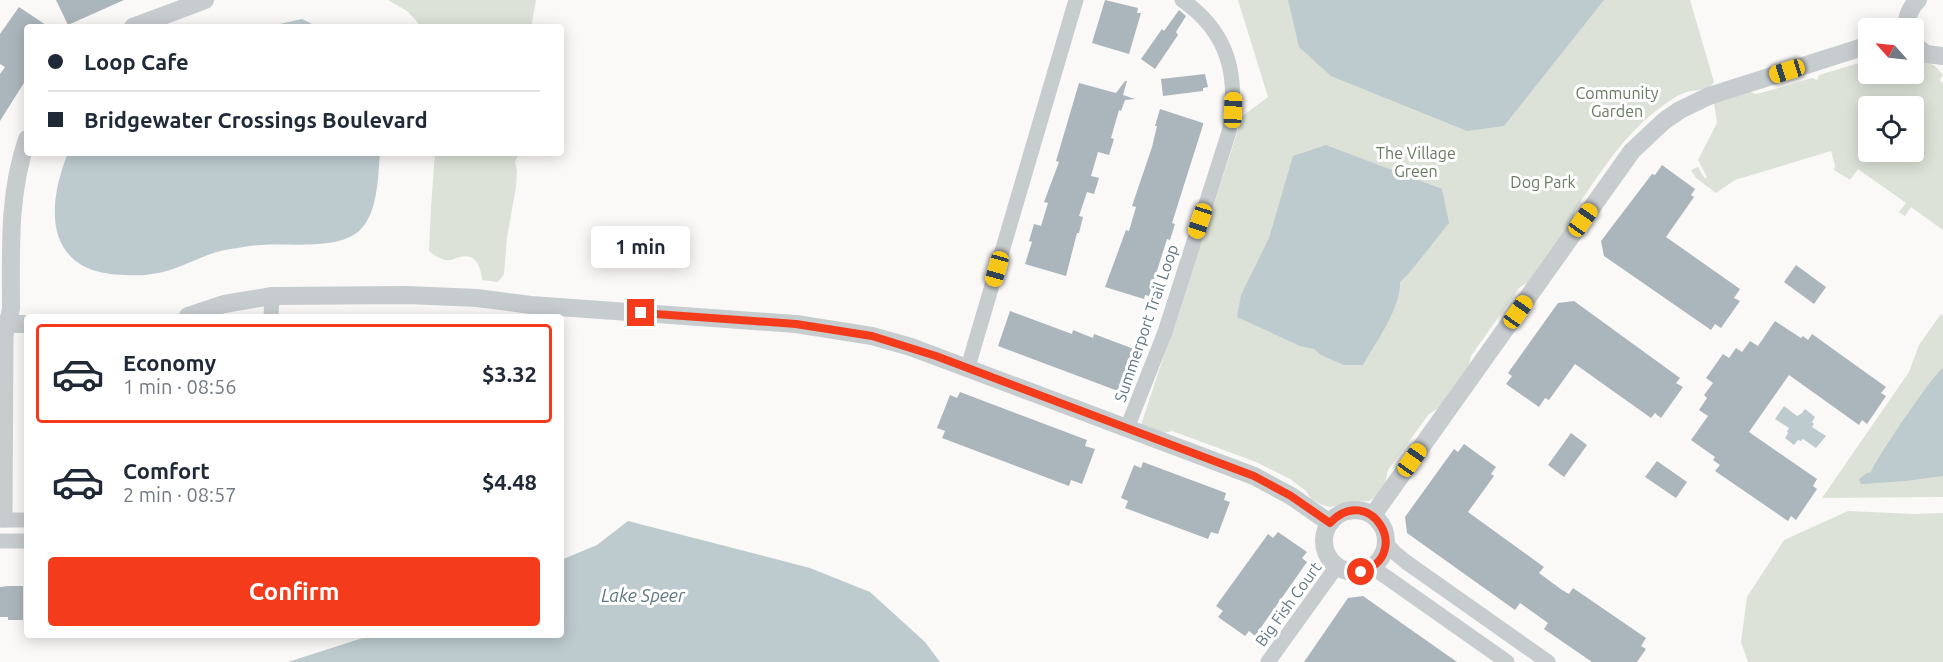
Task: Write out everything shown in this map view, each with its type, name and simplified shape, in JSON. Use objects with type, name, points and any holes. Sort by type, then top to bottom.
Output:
[{"type":"street","points":[[141,24],[205,0]]},
{"type":"street","points":[[968,367],[1076,0]]},
{"type":"street","name":"Summerport Trail Loop","points":[[1127,428],[1165,332],[1229,132],[1233,110],[1234,88],[1224,50],[1216,33],[1203,17],[1182,0]]},
{"type":"street","points":[[1907,18],[1918,0]]},
{"type":"street","points":[[1373,515],[1632,151],[1649,134],[1680,110],[1709,96],[1858,49]]},
{"type":"street","points":[[1924,52],[1943,56]]},
{"type":"street","points":[[24,149],[13,194],[11,308],[4,324],[6,336],[3,520],[24,520]]},
{"type":"street","points":[[271,314],[272,296]]},
{"type":"street","points":[[194,314],[224,304],[272,296],[442,296],[531,305],[796,324],[872,336],[968,367],[1254,476],[1291,496],[1330,523]]},
{"type":"street","points":[[4,324],[24,324]]},
{"type":"street","points":[[1369,569],[1381,558],[1386,543],[1383,527],[1373,515],[1358,510],[1350,510],[1335,517],[1326,530],[1325,546],[1327,554],[1337,566],[1353,572],[1369,569],[1379,572],[1507,662]]},
{"type":"street","points":[[0,541],[24,541]]},
{"type":"street","points":[[1386,543],[1406,562],[1548,662]]},
{"type":"street","name":"Big Fish Court","points":[[1269,662],[1337,566]]},
{"type":"green space","points":[[388,0],[536,0],[532,24],[419,24],[407,11]]},
{"type":"green space","name":"The Village Green","points":[[1238,0],[1690,0],[1714,82],[1704,89],[1684,93],[1672,99],[1635,129],[1613,155],[1575,210],[1573,219],[1528,282],[1519,288],[1471,356],[1469,365],[1440,407],[1429,414],[1388,470],[1384,487],[1369,501],[1350,502],[1330,507],[1322,505],[1311,499],[1306,491],[1290,479],[1256,462],[1172,431],[1164,433],[1141,425],[1241,117],[1268,97]]},
{"type":"green space","points":[[1924,61],[1935,66],[1943,75],[1940,79],[1943,82],[1943,230],[1911,207],[1905,216],[1899,212],[1906,203],[1858,169],[1850,180],[1834,170],[1831,151],[1735,180],[1716,193],[1696,178],[1691,170],[1698,167],[1705,179],[1707,177],[1698,160],[1717,123],[1714,103],[1750,92],[1761,93],[1812,78],[1817,80],[1819,75],[1858,63],[1858,84],[1924,84]]},
{"type":"green space","points":[[435,156],[518,156],[515,162],[516,187],[507,238],[504,274],[498,282],[482,280],[477,262],[470,257],[445,260],[429,251]]},
{"type":"green space","points":[[1941,314],[1943,317],[1943,497],[1822,498],[1909,372],[1919,345]]},
{"type":"green space","points":[[1848,511],[1943,513],[1943,662],[1748,662],[1741,642],[1747,597],[1784,540]]},
{"type":"water","points":[[1288,0],[1604,0],[1504,126],[1467,131],[1331,76],[1299,47]]},
{"type":"water","points":[[302,19],[312,24],[280,24]]},
{"type":"water","points":[[1326,145],[1442,189],[1449,223],[1400,282],[1392,314],[1363,365],[1344,365],[1321,355],[1314,349],[1300,346],[1237,317],[1241,295],[1269,238],[1293,156]]},
{"type":"water","points":[[67,156],[380,156],[376,195],[370,215],[359,231],[350,237],[326,243],[258,245],[230,249],[149,275],[99,272],[80,264],[66,252],[58,236],[55,217],[60,175]]},
{"type":"water","points":[[1943,368],[1943,476],[1861,484],[1859,479],[1871,472],[1905,417]]},
{"type":"water","points":[[1784,406],[1797,416],[1805,409],[1815,417],[1812,427],[1826,436],[1816,448],[1803,439],[1798,440],[1794,445],[1785,438],[1789,428],[1775,419]]},
{"type":"water","name":"Lake Speer","points":[[628,521],[810,568],[870,592],[925,642],[940,662],[288,662],[363,638],[564,638],[564,559],[597,545]]},
{"type":"building","points":[[56,0],[124,0],[70,24],[68,24]]},
{"type":"building","points":[[1105,0],[1138,8],[1137,13],[1141,13],[1129,54],[1092,43]]},
{"type":"building","points":[[19,7],[44,24],[24,24],[24,83],[0,121],[0,74],[5,67],[0,64],[0,34]]},
{"type":"building","points":[[1179,10],[1186,16],[1176,32],[1178,35],[1155,69],[1141,59]]},
{"type":"building","points":[[1205,74],[1208,87],[1203,88],[1203,91],[1163,96],[1161,79]]},
{"type":"building","points":[[1127,81],[1123,95],[1135,99],[1125,100],[1121,111],[1119,110],[1109,155],[1098,152],[1091,176],[1099,178],[1094,194],[1087,192],[1079,216],[1083,217],[1079,233],[1077,233],[1066,276],[1025,264],[1032,242],[1029,241],[1034,224],[1041,226],[1048,203],[1044,202],[1059,162],[1056,161],[1079,83],[1116,93]]},
{"type":"building","points":[[1160,109],[1203,123],[1203,125],[1172,223],[1175,224],[1170,240],[1167,239],[1149,296],[1145,295],[1144,299],[1105,287],[1126,230],[1129,231],[1136,207],[1132,206],[1152,147]]},
{"type":"building","points":[[1662,165],[1695,189],[1691,195],[1694,197],[1666,237],[1740,289],[1734,298],[1740,301],[1721,328],[1715,324],[1711,330],[1604,256],[1601,241],[1652,174],[1655,175]]},
{"type":"building","points":[[1796,265],[1826,287],[1814,304],[1784,282]]},
{"type":"building","points":[[1574,301],[1680,378],[1676,383],[1683,387],[1661,418],[1655,413],[1651,418],[1575,364],[1549,400],[1545,398],[1539,407],[1506,384],[1512,376],[1508,373],[1558,303]]},
{"type":"building","points":[[1010,311],[1072,334],[1073,330],[1093,338],[1094,334],[1134,349],[1118,391],[998,346]]},
{"type":"building","points":[[1775,321],[1801,338],[1803,336],[1808,340],[1812,334],[1886,387],[1881,393],[1886,396],[1867,424],[1862,420],[1859,425],[1789,375],[1749,432],[1817,479],[1813,486],[1817,489],[1796,520],[1791,516],[1788,521],[1715,471],[1720,465],[1713,460],[1715,457],[1691,440],[1708,416],[1699,410],[1707,398],[1704,395],[1713,383],[1706,378],[1723,354],[1729,358],[1736,348],[1742,352],[1750,341],[1758,346]]},
{"type":"building","points":[[960,392],[1087,440],[1085,446],[1095,449],[1082,484],[1071,480],[1069,486],[942,438],[945,431],[937,428],[950,395],[957,398]]},
{"type":"building","points":[[1571,433],[1587,445],[1564,477],[1548,465]]},
{"type":"building","points":[[1464,444],[1496,467],[1491,474],[1494,476],[1468,512],[1544,567],[1539,573],[1562,590],[1569,594],[1573,588],[1646,638],[1641,646],[1646,649],[1637,662],[1592,662],[1544,629],[1548,623],[1520,603],[1515,610],[1407,533],[1405,517],[1454,449],[1458,452]]},
{"type":"building","points":[[1657,461],[1687,482],[1676,498],[1645,477]]},
{"type":"building","points":[[1143,462],[1226,493],[1224,500],[1230,502],[1218,534],[1211,532],[1208,539],[1125,508],[1128,501],[1121,498],[1134,465],[1141,468]]},
{"type":"building","points":[[1278,532],[1307,552],[1302,558],[1307,562],[1255,636],[1249,631],[1245,636],[1218,617],[1223,611],[1216,606],[1268,534],[1273,538]]},
{"type":"building","points":[[23,586],[23,620],[8,620],[8,617],[0,617],[0,587]]},
{"type":"building","points":[[1363,596],[1457,662],[1304,662],[1348,598]]},
{"type":"route","points":[[641,313],[796,324],[872,336],[911,347],[1254,476],[1276,486],[1330,523],[1335,517],[1350,510],[1373,515],[1383,527],[1386,543],[1381,558],[1376,564],[1361,572]]},
{"type":"park label","name":"Community Garden","points":[[1617,102]]},
{"type":"park label","name":"Dog Park","points":[[1543,182]]}]
